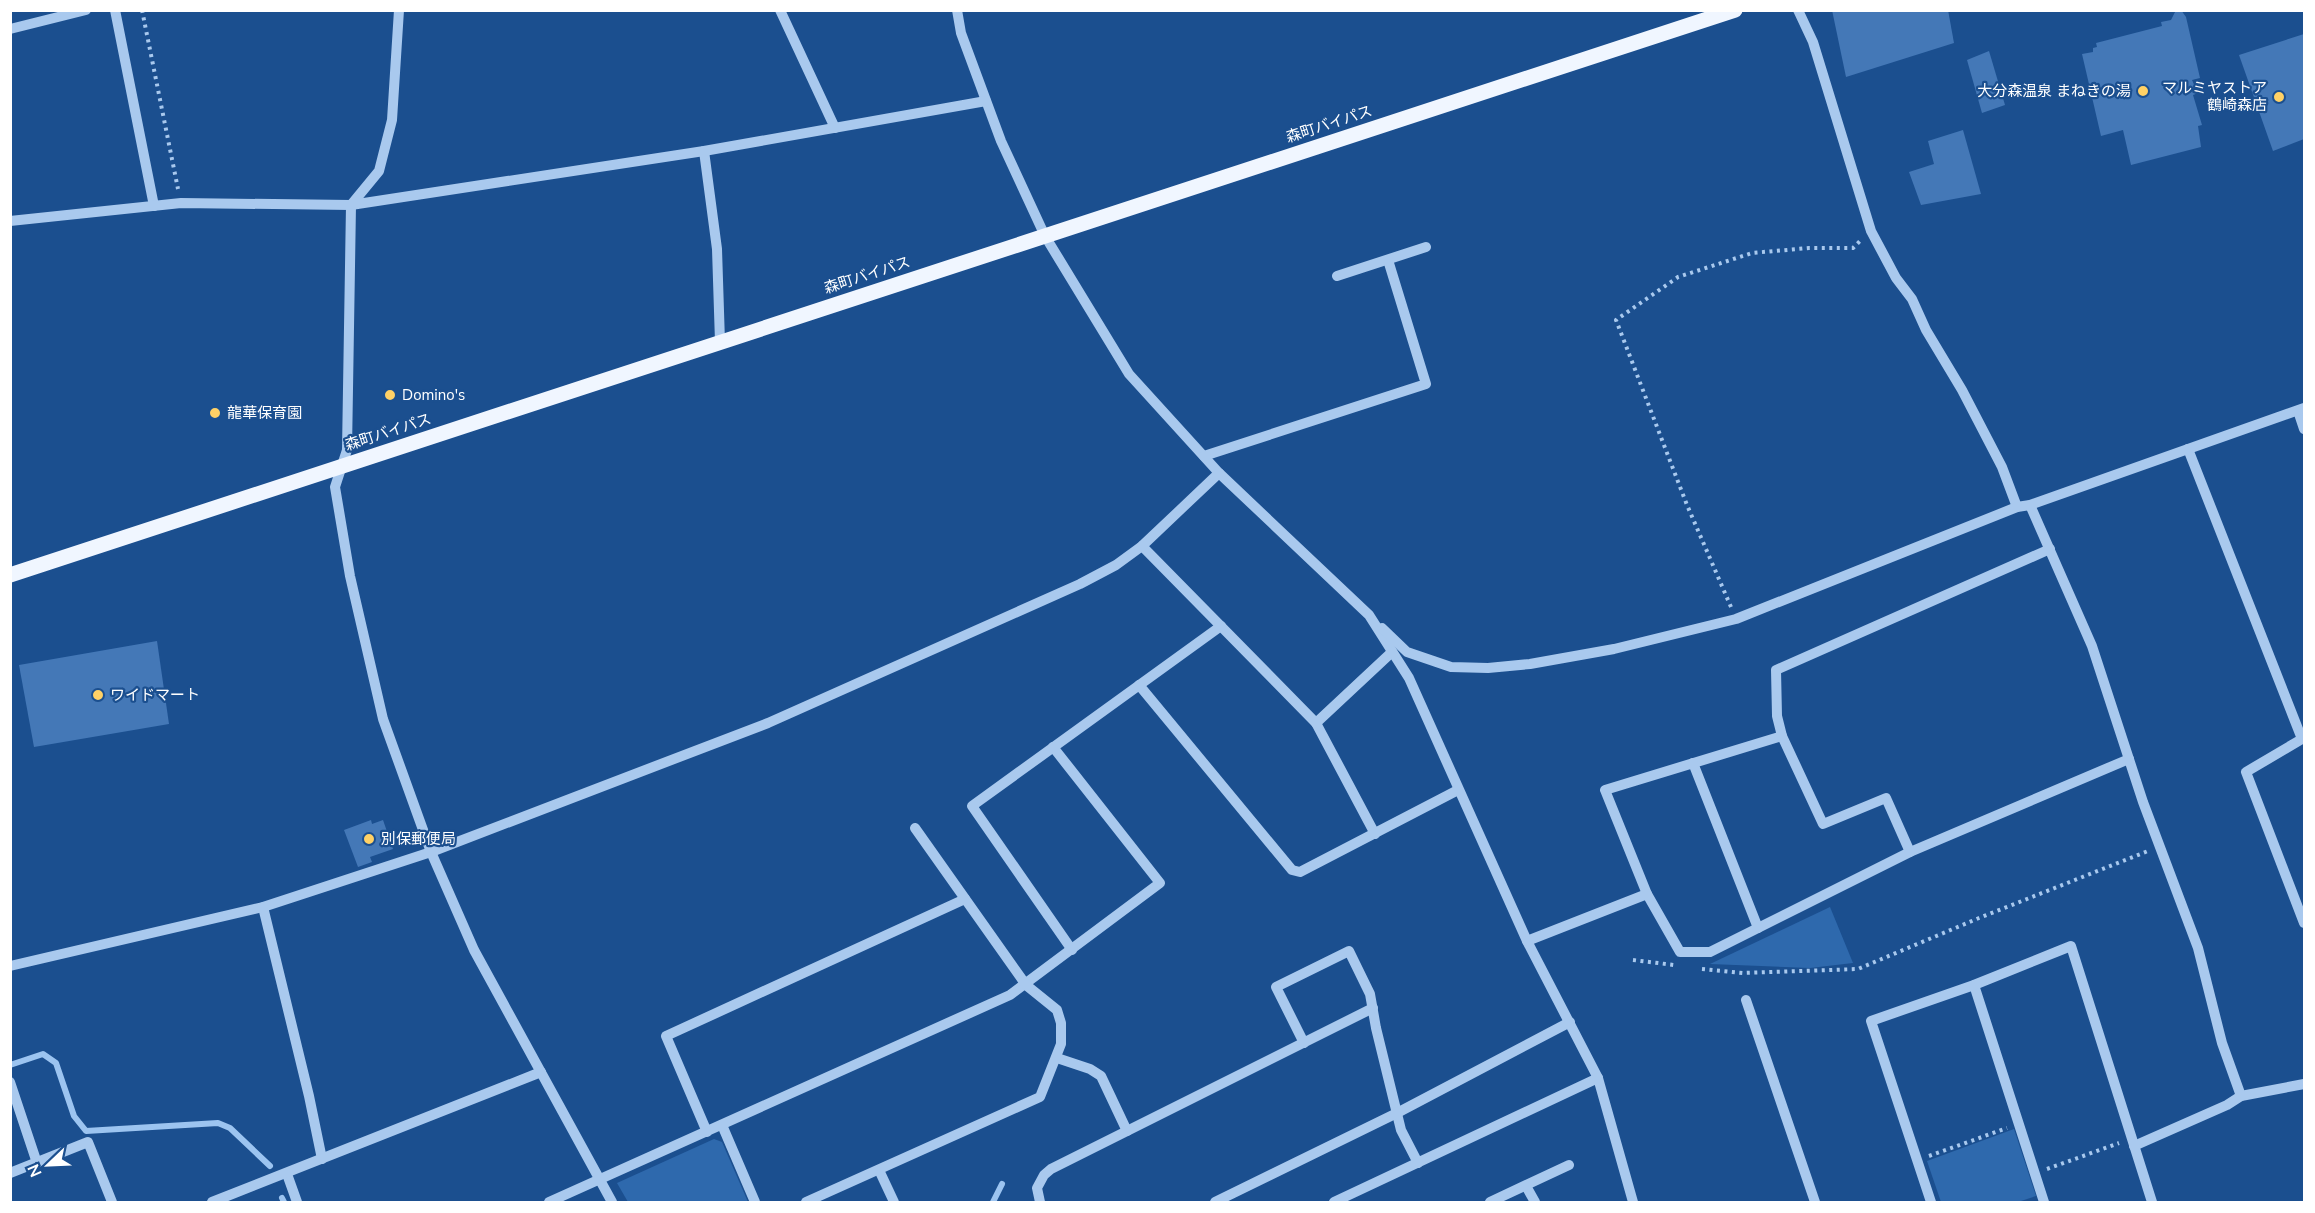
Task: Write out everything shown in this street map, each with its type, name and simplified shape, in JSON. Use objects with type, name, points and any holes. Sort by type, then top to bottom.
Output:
[{"type":"main road","name":"森町バイパス","points":[[11,574],[1735,10]]},
{"type":"street","points":[[10,29],[86,10]]},
{"type":"street","points":[[115,10],[154,206]]},
{"type":"street","points":[[399,10],[392,120],[379,171],[351,205],[347,450],[335,487],[350,576],[383,719],[431,852],[474,950],[612,1203]]},
{"type":"street","points":[[780,10],[835,128]]},
{"type":"street","points":[[957,10],[961,33],[986,101],[1045,236],[1129,374],[1219,473],[1407,652],[1451,668],[1530,664],[1614,649],[1736,619],[2018,507],[2030,505],[2301,409],[2304,429]]},
{"type":"street","points":[[1798,10],[1813,42],[1870,231],[1896,278],[1912,299],[1926,330],[1962,390],[2001,466],[2018,507]]},
{"type":"street","points":[[10,221],[181,203],[351,205],[704,151],[986,101]]},
{"type":"street","points":[[704,151],[717,249],[720,342]]},
{"type":"street","points":[[1337,276],[1426,247]]},
{"type":"street","points":[[1204,456],[1426,384],[1388,260]]},
{"type":"street","points":[[2188,449],[2302,739],[2246,772],[2304,923]]},
{"type":"street","points":[[10,966],[263,907],[431,852],[768,723],[1080,584],[1116,565],[1142,546],[1219,473]]},
{"type":"street","points":[[2030,505],[2092,646],[2129,759],[2198,948],[2222,1043],[2241,1096]]},
{"type":"street","points":[[1142,546],[1316,723],[1375,834]]},
{"type":"street","points":[[1910,852],[1887,798],[1824,824],[1782,736],[1777,716],[1776,670],[2050,549]]},
{"type":"street","points":[[1369,615],[1409,678],[1527,941],[1598,1078],[1633,1203]]},
{"type":"street","points":[[1072,950],[972,806],[1221,626]]},
{"type":"street","points":[[1316,723],[1392,652]]},
{"type":"street","points":[[1139,685],[1292,870],[1300,873],[1458,790]]},
{"type":"street","points":[[1782,736],[1605,790],[1647,894],[1680,952],[1710,952],[1910,852],[2129,759]]},
{"type":"street","points":[[549,1203],[1010,995],[1160,883],[1053,747]]},
{"type":"street","points":[[1693,763],[1758,928]]},
{"type":"street","points":[[806,1203],[1040,1097],[1057,1058],[1061,1044],[1061,1023],[1057,1010],[1026,985],[915,828]]},
{"type":"street","points":[[1527,941],[1647,894]]},
{"type":"street","points":[[707,1132],[666,1036],[965,899]]},
{"type":"street","points":[[263,907],[322,1159]]},
{"type":"street","points":[[1931,1203],[1871,1021],[1974,985],[2071,946],[2152,1203]]},
{"type":"street","points":[[1304,1043],[1276,987],[1349,951],[1370,993],[1401,1130],[1418,1163]]},
{"type":"street","points":[[1974,985],[2044,1203]]},
{"type":"street","points":[[1746,1000],[1815,1203]]},
{"type":"street","points":[[1040,1203],[1037,1188],[1044,1175],[1052,1169],[1373,1008]]},
{"type":"street","points":[[1215,1203],[1397,1113],[1570,1022]]},
{"type":"street","points":[[1057,1058],[1090,1069],[1101,1076],[1127,1131]]},
{"type":"street","points":[[212,1203],[541,1072]]},
{"type":"street","points":[[1334,1203],[1598,1078]]},
{"type":"street","points":[[10,1082],[37,1163]]},
{"type":"street","points":[[2134,1146],[2227,1105],[2241,1096],[2304,1083]]},
{"type":"street","points":[[723,1125],[755,1203]]},
{"type":"street","points":[[10,1173],[88,1142],[112,1203]]},
{"type":"street","points":[[1490,1203],[1569,1165]]},
{"type":"street","points":[[879,1170],[894,1203]]},
{"type":"street","points":[[287,1174],[297,1203]]},
{"type":"street","points":[[1526,1186],[1535,1203]]},
{"type":"path","points":[[142,10],[181,203]]},
{"type":"path","points":[[1736,619],[1687,505],[1617,320],[1678,277],[1752,254],[1809,248],[1853,248],[1870,231]]},
{"type":"path","points":[[1699,968],[1743,974],[1858,969],[1979,918],[2160,847]]},
{"type":"path","points":[[1633,960],[1677,966]]},
{"type":"path","points":[[1917,1161],[2018,1124]]},
{"type":"path","points":[[2035,1173],[2124,1142],[2134,1146]]},
{"type":"shaded area","points":[[1830,907],[1853,963],[1810,968],[1710,964]]},
{"type":"shaded area","points":[[2014,1129],[2036,1196],[2018,1202],[1941,1202],[1927,1161]]},
{"type":"shaded area","points":[[714,1139],[722,1142],[748,1202],[628,1202],[617,1183]]},
{"type":"building","points":[[1832,10],[1948,10],[1954,43],[1846,77]]},
{"type":"building","name":"大分森温泉 まねきの湯","points":[[2176,10],[2181,10],[2186,17],[2200,78],[2192,80],[2198,93],[2193,95],[2202,125],[2198,126],[2201,147],[2131,165],[2123,130],[2101,136],[2082,54],[2093,52],[2093,48],[2097,47],[2096,43],[2162,26],[2161,22],[2171,20]]},
{"type":"building","name":"マルミヤストア 鶴崎森店","points":[[2304,34],[2304,139],[2273,151],[2239,55]]},
{"type":"building","points":[[1989,51],[2005,105],[1982,113],[1967,60]]},
{"type":"building","points":[[1963,130],[1981,194],[1921,205],[1909,172],[1934,164],[1928,141]]},
{"type":"building","points":[[157,641],[169,724],[34,747],[19,665]]},
{"type":"building","name":"別保郵便局","points":[[371,820],[372,824],[383,820],[393,849],[370,857],[372,862],[358,867],[344,830]]},
{"type":"waterway","points":[[10,1065],[43,1054],[56,1063],[74,1116],[86,1131],[218,1123],[230,1128],[270,1166]]},
{"type":"waterway","points":[[993,1202],[1002,1184]]},
{"type":"waterway","points":[[282,1198],[284,1202]]},
{"type":"place","name":"大分森温泉 まねきの湯","points":[[2143,91]]},
{"type":"place","name":"マルミヤストア 鶴崎森店","points":[[2279,97]]},
{"type":"place","name":"Domino's","points":[[390,395]]},
{"type":"place","name":"龍華保育園","points":[[215,413]]},
{"type":"place","name":"ワイドマート","points":[[98,695]]},
{"type":"place","name":"別保郵便局","points":[[369,839]]}]
